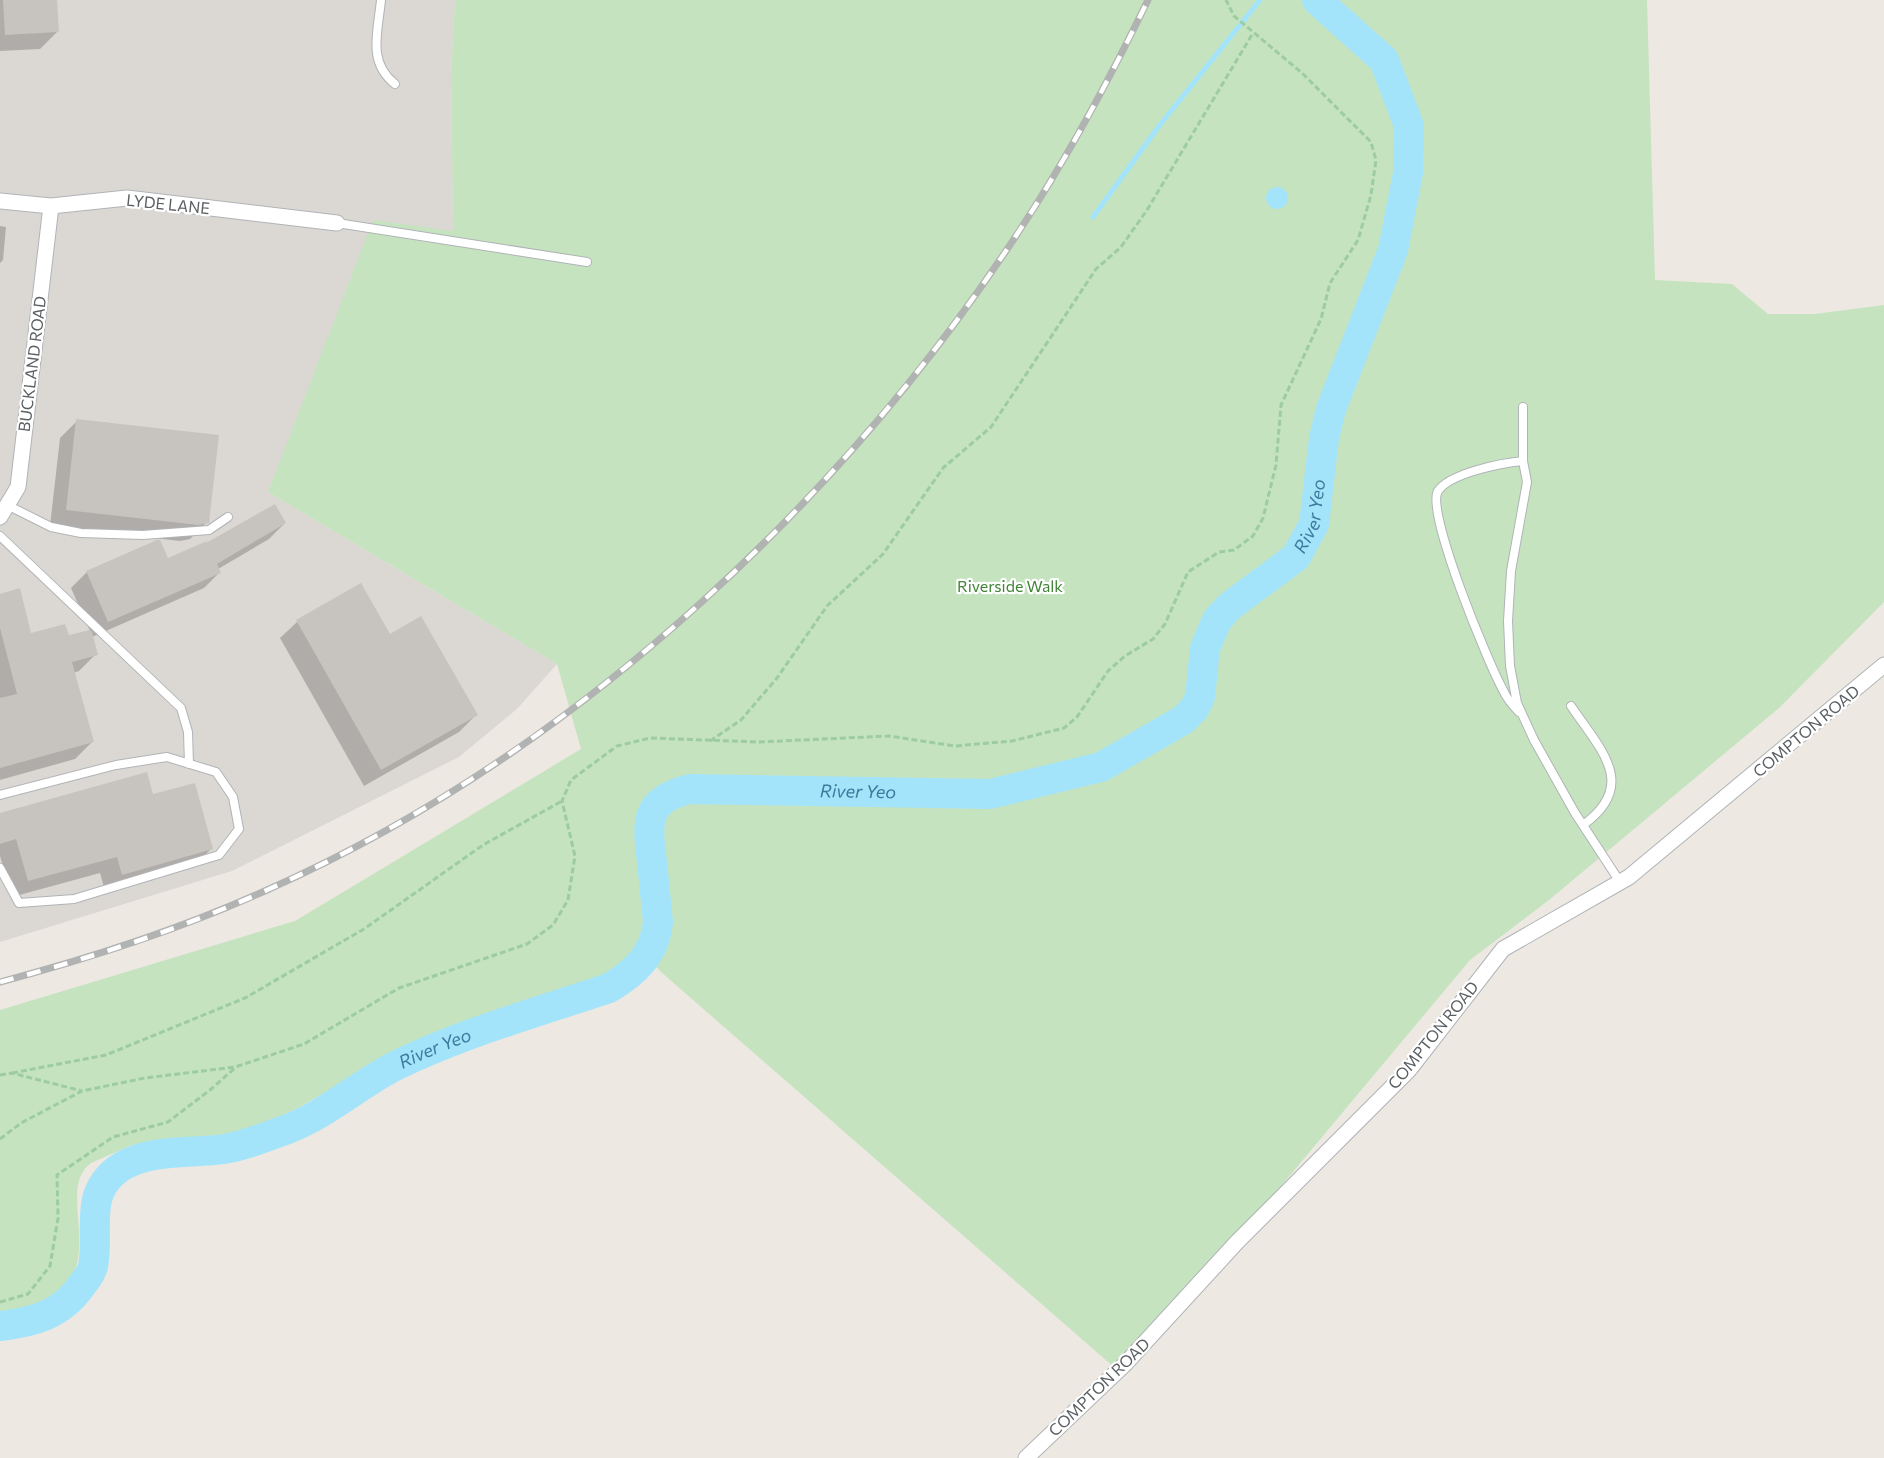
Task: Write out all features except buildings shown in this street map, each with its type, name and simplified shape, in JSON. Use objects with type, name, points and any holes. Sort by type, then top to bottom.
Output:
[{"type":"street","name":"LYDE LANE","points":[[0,201],[51,206],[127,198],[337,223]]},
{"type":"street","name":"BUCKLAND ROAD","points":[[4,512],[18,487],[51,206]]},
{"type":"street","name":"COMPTON ROAD","points":[[1026,1458],[1126,1363],[1238,1242],[1409,1070],[1503,949],[1620,882],[1884,665]]},
{"type":"lane","points":[[381,0],[377,63],[382,74],[395,84]]},
{"type":"lane","points":[[337,223],[587,262]]},
{"type":"lane","points":[[1523,406],[1523,461],[1527,482],[1514,548],[1508,621],[1510,666],[1517,703],[1583,825],[1620,882]]},
{"type":"lane","points":[[1523,461],[1496,464],[1473,471],[1447,484],[1438,491],[1435,500],[1444,542],[1486,655],[1510,704],[1524,717]]},
{"type":"lane","points":[[4,512],[51,527],[81,533],[143,535],[210,530],[228,517]]},
{"type":"lane","points":[[0,536],[181,708],[188,732],[189,764]]},
{"type":"lane","points":[[1571,706],[1606,757],[1613,778],[1613,786],[1601,812],[1583,825]]},
{"type":"lane","points":[[0,795],[116,765],[167,757],[216,772],[233,797],[239,829],[219,855],[74,899],[19,903],[0,868]]},
{"type":"path","points":[[0,1139],[21,1123],[82,1091],[145,1078],[235,1067],[304,1044],[399,988],[527,944],[553,925],[568,900],[575,856],[562,801],[571,780],[617,746],[650,738],[708,742],[889,736],[955,746],[1012,741],[1064,728],[1077,717],[1108,671],[1125,656],[1153,639],[1165,624],[1188,572],[1219,552],[1234,550],[1253,536],[1263,518],[1276,465],[1281,405],[1321,320],[1330,283],[1358,240],[1371,195],[1376,160],[1371,142],[1302,73],[1234,16],[1226,0]]},
{"type":"path","points":[[708,742],[741,720],[777,678],[827,606],[883,554],[943,468],[991,427],[1096,269],[1121,247],[1147,210],[1253,33]]},
{"type":"path","points":[[0,1075],[106,1055],[245,998],[364,930],[483,845],[562,801]]},
{"type":"path","points":[[0,1302],[28,1294],[50,1266],[58,1218],[57,1175],[113,1137],[168,1122],[210,1090],[235,1067]]},
{"type":"path","points":[[12,1073],[82,1091]]},
{"type":"shaded area","points":[[0,0],[455,0],[451,73],[453,231],[268,492],[557,664],[517,709],[459,757],[232,871],[0,942]]},
{"type":"green space","name":"Riverside Walk","points":[[455,0],[1647,0],[1655,280],[1732,284],[1768,314],[1815,314],[1884,305],[1884,602],[1779,708],[1549,900],[1470,960],[1123,1375],[661,972],[637,944],[623,963],[601,977],[544,1000],[403,1048],[298,1108],[248,1132],[203,1142],[132,1145],[91,1163],[80,1178],[77,1197],[79,1244],[76,1268],[65,1289],[41,1308],[0,1321],[0,1010],[295,921],[581,749],[557,664],[268,492],[373,220],[453,231],[451,73]]},
{"type":"water","points":[[1277,187],[1285,190],[1288,198],[1285,206],[1277,209],[1269,206],[1266,198],[1269,190]]},
{"type":"waterway","points":[[1093,217],[1159,126],[1260,0]]},
{"type":"waterway","name":"River Yeo","points":[[0,1326],[46,1315],[65,1304],[82,1285],[93,1266],[95,1214],[100,1190],[107,1179],[129,1162],[169,1153],[232,1148],[285,1130],[313,1117],[381,1074],[421,1054],[500,1024],[609,988],[627,976],[648,953],[656,933],[658,922],[649,835],[652,815],[656,806],[664,799],[690,789],[990,794],[1101,767],[1183,720],[1194,709],[1200,697],[1205,648],[1217,620],[1230,606],[1296,557],[1314,524],[1324,438],[1331,409],[1393,250],[1408,173],[1409,126],[1384,60],[1317,0]]},
{"type":"railway","points":[[0,982],[102,953],[169,930],[267,890],[383,832],[494,764],[601,687],[702,601],[798,509],[886,410],[967,307],[1054,176],[1096,102],[1148,0]]}]
